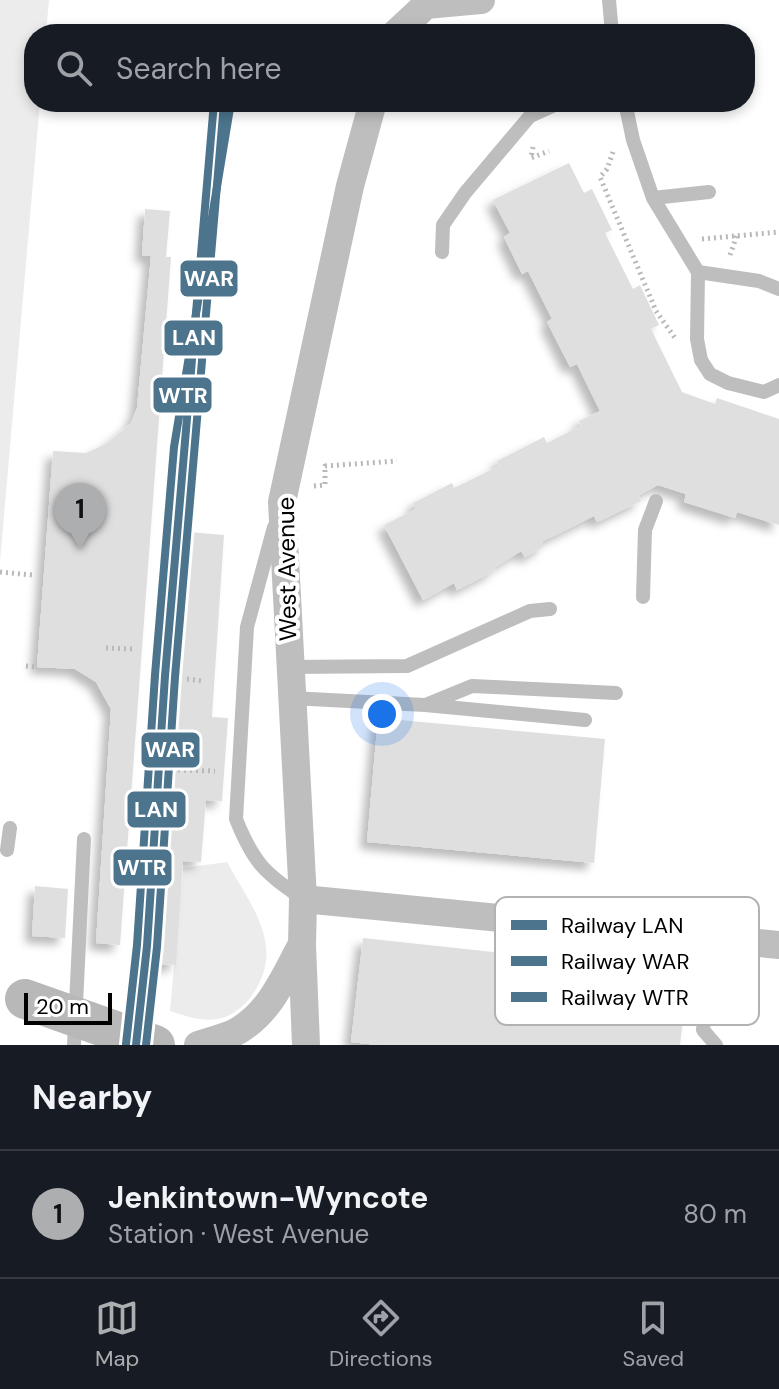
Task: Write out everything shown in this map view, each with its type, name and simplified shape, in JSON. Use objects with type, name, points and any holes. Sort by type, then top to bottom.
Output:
[{"type":"main road","points":[[25,999],[155,1045]]},
{"type":"street","points":[[406,24],[426,5],[481,0]]},
{"type":"street","name":"West Avenue","points":[[306,1045],[303,899],[282,502],[350,186],[370,112]]},
{"type":"street","points":[[303,899],[495,917]]},
{"type":"street","points":[[759,943],[779,945]]},
{"type":"street","points":[[198,1045],[234,1033],[261,1015],[302,945]]},
{"type":"lane","points":[[609,0],[611,24]]},
{"type":"lane","points":[[442,252],[443,225],[465,193],[530,116],[539,112]]},
{"type":"lane","points":[[628,112],[633,140],[653,198],[698,272],[697,339],[701,360],[710,374],[728,383],[764,392],[779,385]]},
{"type":"lane","points":[[653,198],[709,192]]},
{"type":"lane","points":[[698,272],[759,281],[779,289]]},
{"type":"lane","points":[[643,597],[645,530],[656,501]]},
{"type":"lane","points":[[282,502],[247,627],[236,819],[247,846],[266,874],[303,899]]},
{"type":"lane","points":[[290,667],[407,666],[530,611],[550,609]]},
{"type":"lane","points":[[425,705],[472,686],[616,693]]},
{"type":"lane","points":[[291,698],[425,705],[585,720]]},
{"type":"lane","points":[[7,850],[10,828]]},
{"type":"lane","points":[[74,1045],[84,839]]},
{"type":"lane","points":[[703,1025],[703,1030],[716,1045]]},
{"type":"path","points":[[537,138],[531,158],[549,151]]},
{"type":"path","points":[[613,142],[613,155],[600,177],[656,311],[681,346]]},
{"type":"path","points":[[677,242],[779,232]]},
{"type":"path","points":[[325,485],[325,466],[397,461]]},
{"type":"path","points":[[0,572],[32,575]]},
{"type":"path","points":[[106,648],[134,649]]},
{"type":"path","points":[[26,666],[37,667]]},
{"type":"path","points":[[187,679],[204,681]]},
{"type":"path","points":[[178,770],[215,771]]},
{"type":"shaded area","points":[[0,0],[49,0],[47,24],[24,24],[24,112],[39,112],[0,562]]},
{"type":"shaded area","points":[[227,862],[261,925],[266,947],[264,969],[255,991],[239,1009],[212,1020],[188,1017],[170,1011],[183,868]]},
{"type":"building","points":[[569,163],[584,193],[592,189],[612,230],[605,233],[633,289],[640,285],[659,325],[651,329],[682,392],[715,404],[717,398],[779,419],[779,525],[737,512],[735,518],[684,502],[686,494],[658,485],[639,495],[641,501],[597,522],[594,516],[543,541],[543,547],[525,557],[521,551],[495,567],[494,571],[457,590],[454,583],[423,600],[384,525],[416,509],[413,503],[452,483],[454,488],[499,466],[497,461],[544,437],[547,443],[581,426],[579,421],[600,411],[577,364],[570,367],[547,322],[552,319],[528,271],[522,274],[504,237],[510,233],[493,200]]},
{"type":"building","points":[[145,209],[170,211],[166,257],[171,257],[120,945],[96,943],[111,709],[96,682],[75,669],[37,667],[53,451],[86,453],[106,444],[131,423],[137,408],[151,256],[142,256]]},
{"type":"building","points":[[188,532],[224,535],[212,717],[228,718],[222,801],[206,800],[201,862],[183,861],[176,965],[158,964]]},
{"type":"building","points":[[378,718],[605,739],[594,863],[367,842]]},
{"type":"building","points":[[35,886],[68,889],[65,938],[32,936]]},
{"type":"building","points":[[363,938],[495,952],[495,1025],[682,1025],[680,1045],[378,1045],[351,1042]]},
{"type":"rail line","name":"LAN","points":[[136,1045],[147,946],[165,676],[213,112]]},
{"type":"rail line","name":"WAR","points":[[146,1045],[157,947],[175,677],[223,112]]},
{"type":"rail line","name":"WTR","points":[[126,1044],[137,945],[174,447],[229,112]]},
{"type":"place","name":"Jenkintown-Wyncote","points":[[80,549]]}]
